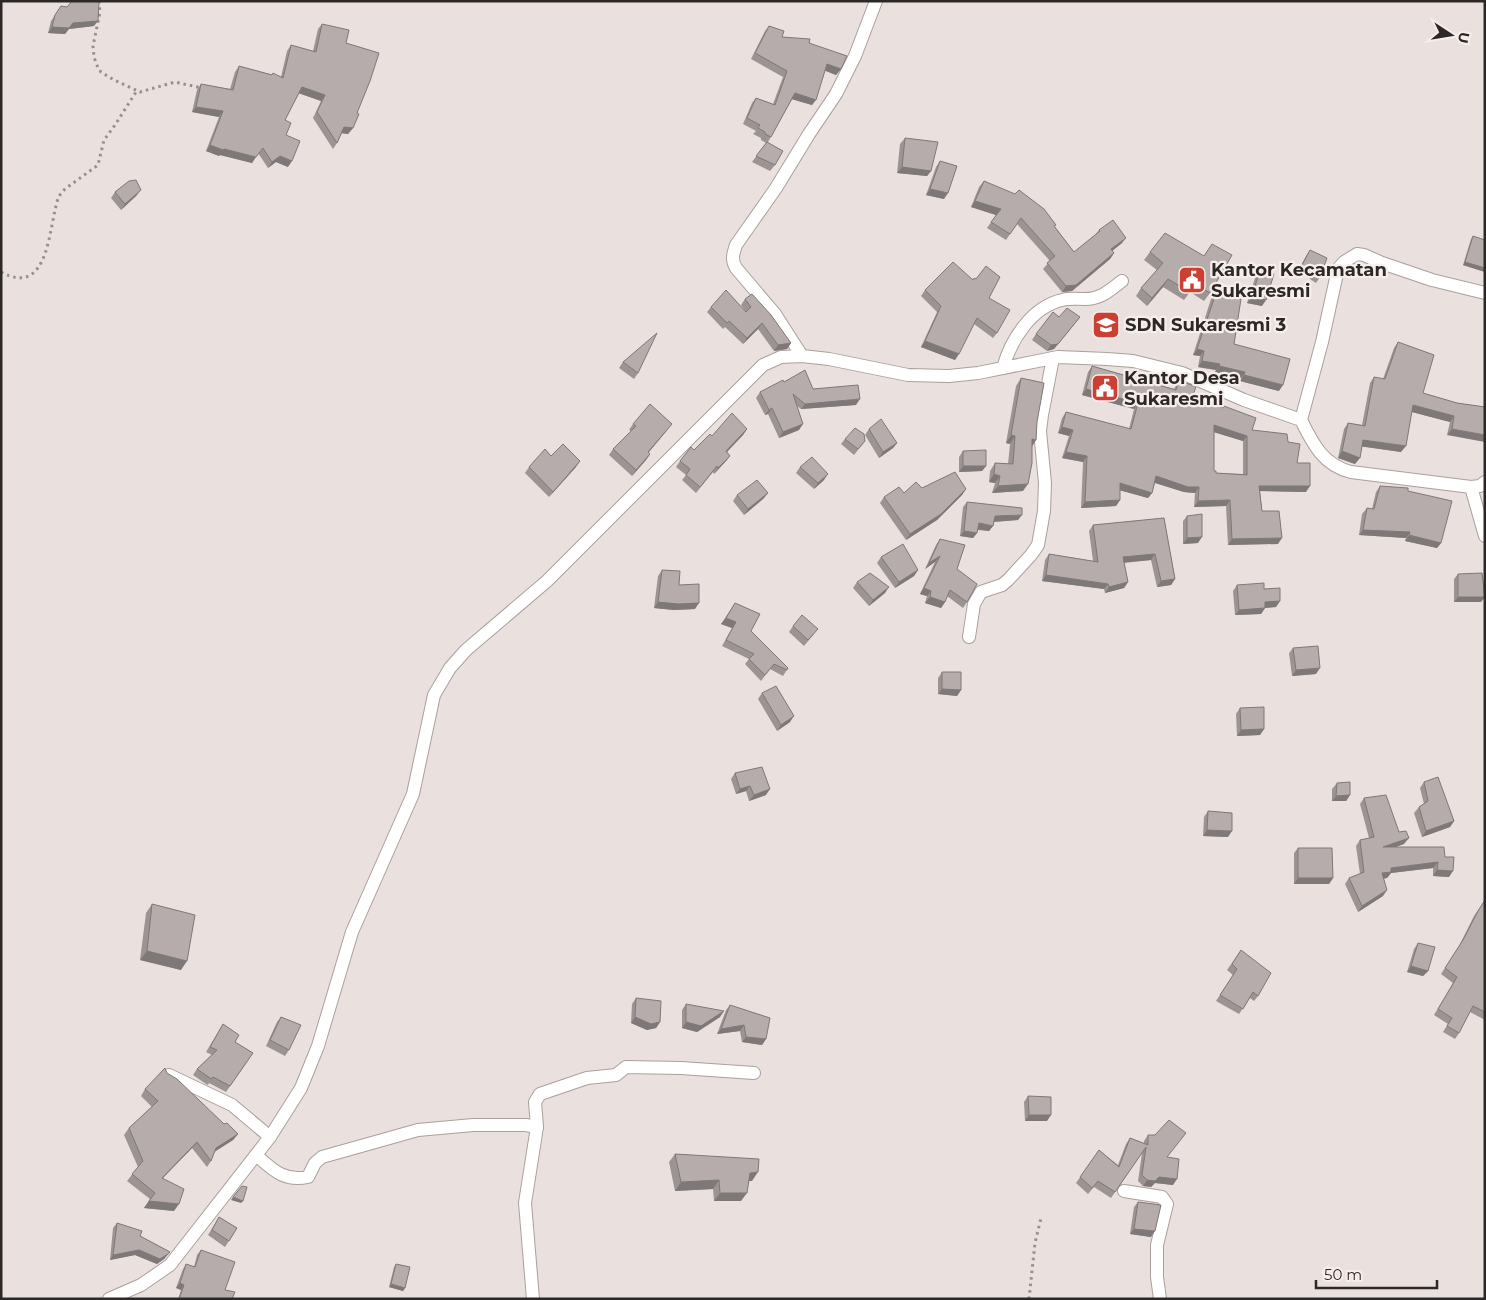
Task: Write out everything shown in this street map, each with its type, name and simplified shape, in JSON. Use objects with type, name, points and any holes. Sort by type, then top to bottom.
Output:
[{"type":"street","points":[[802,356],[775,314],[736,268],[733,262],[733,254],[736,245],[776,188],[836,94],[855,56],[876,1]]},
{"type":"street","points":[[1300,420],[1322,342],[1338,269],[1344,262],[1357,254],[1364,255],[1432,280],[1485,293]]},
{"type":"street","points":[[1003,368],[1015,339],[1028,322],[1042,309],[1062,300],[1088,299],[1103,296],[1122,281]]},
{"type":"street","points":[[109,1299],[140,1285],[170,1265],[270,1137],[301,1088],[314,1054],[352,932],[413,794],[434,696],[450,668],[466,650],[547,580],[763,365],[781,357],[802,356],[829,359],[908,375],[949,376],[1053,358],[1132,362],[1182,373],[1244,400],[1300,420],[1316,450],[1337,468],[1351,472],[1471,487],[1480,486],[1485,483]]},
{"type":"street","points":[[969,637],[974,604],[981,592],[1008,580],[1032,555],[1039,539],[1044,511],[1045,483],[1040,431],[1053,358]]},
{"type":"street","points":[[1471,487],[1485,536]]},
{"type":"street","points":[[533,1299],[525,1203],[537,1127],[535,1102],[537,1097],[543,1092],[564,1087],[587,1078],[616,1075],[626,1067],[681,1068],[754,1073]]},
{"type":"street","points":[[169,1075],[232,1105],[270,1137]]},
{"type":"street","points":[[256,1155],[287,1178],[299,1179],[308,1177],[315,1163],[322,1157],[410,1131],[473,1125],[526,1125],[537,1127]]},
{"type":"street","points":[[1124,1191],[1162,1197],[1167,1204],[1157,1245],[1157,1277],[1160,1299]]},
{"type":"path","points":[[99,1],[100,12],[93,46],[94,57],[101,72],[136,92],[144,92],[175,82],[206,89]]},
{"type":"path","points":[[1,272],[20,279],[30,276],[36,271],[46,253],[59,196],[65,189],[98,165],[104,140],[136,92]]},
{"type":"path","points":[[1029,1299],[1041,1218]]},
{"type":"building","points":[[72,1],[99,1],[98,21],[73,23],[69,28],[52,27],[55,15],[61,6],[67,7]]},
{"type":"building","points":[[322,24],[349,30],[346,43],[379,53],[353,128],[344,127],[337,143],[317,112],[325,95],[302,87],[285,120],[291,123],[286,135],[300,141],[292,161],[280,156],[272,162],[263,148],[256,157],[223,150],[210,145],[223,111],[196,107],[201,84],[233,90],[239,66],[272,75],[273,73],[283,78],[291,45],[316,52]]},
{"type":"building","points":[[769,26],[784,31],[782,37],[810,39],[809,43],[847,56],[841,69],[827,64],[816,100],[795,93],[771,137],[758,128],[760,125],[747,118],[756,98],[775,105],[787,71],[755,53]]},
{"type":"building","points":[[905,138],[938,142],[931,171],[902,167]]},
{"type":"building","points":[[767,142],[783,151],[775,165],[756,156]]},
{"type":"building","points":[[940,161],[957,166],[948,193],[930,189]]},
{"type":"building","points":[[136,180],[141,190],[125,204],[115,192],[129,181]]},
{"type":"building","points":[[984,181],[1015,194],[1019,190],[1044,209],[1056,225],[1054,226],[1074,252],[1113,220],[1126,238],[1111,249],[1114,253],[1076,285],[1066,286],[1047,263],[1055,256],[1021,218],[1010,234],[991,222],[1001,209],[975,201]]},
{"type":"building","points":[[1165,233],[1204,256],[1212,244],[1232,255],[1210,293],[1195,284],[1190,292],[1168,279],[1152,298],[1141,288],[1163,263],[1150,252]]},
{"type":"building","points":[[1473,236],[1485,240],[1485,268],[1465,262]]},
{"type":"building","points":[[1310,250],[1327,258],[1320,277],[1302,265]]},
{"type":"building","points":[[953,262],[973,280],[974,278],[976,279],[986,266],[1000,277],[989,298],[1010,310],[997,333],[977,318],[959,354],[925,341],[941,306],[925,290]]},
{"type":"building","points":[[1260,269],[1274,274],[1266,300],[1252,297]]},
{"type":"building","points":[[726,290],[746,312],[751,307],[745,299],[752,294],[771,315],[791,343],[778,345],[762,323],[747,338],[729,321],[727,323],[711,307]]},
{"type":"building","points":[[1216,293],[1241,299],[1234,344],[1290,359],[1283,385],[1244,375],[1245,372],[1219,366],[1220,364],[1202,361],[1204,351],[1197,349]]},
{"type":"building","points":[[1067,308],[1080,317],[1058,344],[1051,345],[1036,334],[1053,312],[1059,317]]},
{"type":"building","points":[[657,333],[638,373],[623,362]]},
{"type":"building","points":[[1398,342],[1434,355],[1423,393],[1457,403],[1485,407],[1485,435],[1452,429],[1454,416],[1413,405],[1406,446],[1363,440],[1360,458],[1342,451],[1348,423],[1365,426],[1374,377],[1385,379]]},
{"type":"building","points":[[1092,366],[1176,390],[1179,380],[1196,387],[1192,397],[1256,418],[1252,430],[1287,434],[1288,442],[1300,444],[1297,463],[1310,463],[1310,486],[1259,486],[1262,511],[1279,511],[1282,538],[1232,539],[1230,500],[1198,501],[1199,487],[1188,487],[1156,476],[1152,493],[1120,483],[1120,500],[1085,502],[1087,456],[1066,452],[1073,430],[1062,427],[1066,412],[1131,429],[1138,403],[1086,389]],"holes":[[[1214,425],[1247,436],[1247,475],[1216,473],[1214,471]]]},
{"type":"building","points":[[805,370],[813,389],[858,385],[860,399],[805,404],[793,394],[803,424],[783,432],[772,408],[769,410],[760,392],[783,380],[784,382]]},
{"type":"building","points":[[1021,378],[1044,383],[1037,422],[1036,440],[1032,439],[1032,463],[1028,484],[998,486],[1000,476],[994,474],[995,463],[1013,464],[1015,436],[1011,435]]},
{"type":"building","points":[[650,404],[672,424],[648,452],[650,454],[636,470],[613,449],[636,426],[633,424]]},
{"type":"building","points":[[732,413],[747,429],[726,451],[730,456],[718,468],[717,466],[700,487],[686,475],[690,469],[680,461],[691,447],[694,450],[710,434],[712,436]]},
{"type":"building","points":[[881,419],[897,443],[883,452],[869,429]]},
{"type":"building","points":[[855,428],[864,434],[865,441],[858,449],[845,439]]},
{"type":"building","points":[[563,444],[580,461],[553,492],[529,467],[545,449],[551,456]]},
{"type":"building","points":[[986,450],[986,466],[963,466],[963,451]]},
{"type":"building","points":[[812,457],[828,474],[818,483],[800,467]]},
{"type":"building","points":[[955,472],[966,489],[941,514],[910,534],[884,497],[899,487],[904,493],[916,482],[922,488]]},
{"type":"building","points":[[757,480],[768,493],[748,509],[737,495]]},
{"type":"building","points":[[1380,486],[1408,488],[1408,491],[1452,501],[1441,543],[1409,535],[1410,532],[1363,530],[1367,508],[1374,509]]},
{"type":"building","points":[[967,502],[1022,508],[1022,515],[995,516],[993,526],[979,523],[977,533],[964,531]]},
{"type":"building","points":[[1202,514],[1202,537],[1187,538],[1187,516]]},
{"type":"building","points":[[1164,518],[1175,579],[1161,581],[1155,554],[1123,557],[1128,582],[1109,587],[1108,584],[1046,575],[1049,554],[1098,562],[1093,525]]},
{"type":"building","points":[[940,539],[965,545],[957,569],[977,584],[967,602],[950,590],[945,602],[930,597],[931,591],[924,588],[940,556],[929,563]]},
{"type":"building","points":[[903,544],[918,570],[899,582],[881,557]]},
{"type":"building","points":[[662,570],[680,571],[679,585],[699,584],[699,603],[678,604],[658,602]]},
{"type":"building","points":[[870,573],[889,587],[873,600],[857,582]]},
{"type":"building","points":[[1482,573],[1485,597],[1458,597],[1458,574]]},
{"type":"building","points":[[1264,583],[1264,589],[1280,588],[1280,601],[1265,602],[1265,608],[1239,610],[1237,585]]},
{"type":"building","points":[[735,603],[760,614],[751,631],[788,668],[787,670],[774,664],[765,675],[749,659],[754,654],[726,640],[736,622],[726,618]]},
{"type":"building","points":[[802,615],[818,629],[808,640],[793,626]]},
{"type":"building","points":[[1318,646],[1320,668],[1296,670],[1293,648]]},
{"type":"building","points":[[942,672],[961,672],[961,690],[942,689]]},
{"type":"building","points":[[776,686],[794,716],[781,725],[762,693]]},
{"type":"building","points":[[1264,707],[1264,729],[1241,730],[1240,708]]},
{"type":"building","points":[[762,767],[770,789],[754,795],[750,786],[740,789],[735,773]]},
{"type":"building","points":[[1438,777],[1454,821],[1426,831],[1419,807],[1428,801],[1424,782]]},
{"type":"building","points":[[1350,782],[1350,795],[1336,796],[1337,783]]},
{"type":"building","points":[[1386,795],[1399,832],[1406,831],[1409,838],[1383,847],[1444,847],[1445,857],[1454,857],[1453,871],[1437,870],[1438,862],[1391,868],[1391,872],[1382,873],[1387,890],[1362,906],[1349,878],[1364,872],[1360,840],[1374,837],[1364,798]]},
{"type":"building","points":[[1208,811],[1232,813],[1232,831],[1207,830]]},
{"type":"building","points":[[1298,848],[1332,848],[1333,878],[1298,878]]},
{"type":"building","points":[[1485,900],[1485,1012],[1473,1006],[1459,1033],[1447,1026],[1452,1018],[1438,1009],[1457,977],[1445,968]]},
{"type":"building","points":[[152,904],[195,915],[187,961],[147,951]]},
{"type":"building","points":[[1418,943],[1435,947],[1428,971],[1411,966]]},
{"type":"building","points":[[1241,950],[1271,973],[1258,996],[1253,992],[1243,1009],[1220,995],[1237,969],[1232,964]]},
{"type":"building","points":[[636,998],[661,1001],[660,1022],[651,1024],[635,1017]]},
{"type":"building","points":[[686,1004],[724,1011],[701,1026],[686,1022]]},
{"type":"building","points":[[730,1005],[770,1018],[766,1039],[746,1037],[744,1025],[721,1029]]},
{"type":"building","points":[[281,1017],[301,1025],[289,1050],[270,1040]]},
{"type":"building","points":[[223,1024],[239,1035],[235,1042],[253,1053],[230,1086],[213,1077],[212,1079],[210,1078],[197,1069],[217,1050],[210,1047]]},
{"type":"building","points":[[165,1068],[167,1073],[177,1079],[224,1124],[227,1123],[238,1134],[216,1148],[211,1161],[197,1142],[162,1178],[184,1189],[179,1204],[149,1201],[155,1193],[132,1174],[143,1161],[129,1128],[158,1101],[145,1089]]},
{"type":"building","points":[[1028,1096],[1051,1097],[1051,1115],[1029,1115]]},
{"type":"building","points":[[1169,1120],[1186,1133],[1167,1157],[1179,1159],[1177,1179],[1159,1177],[1155,1181],[1147,1180],[1142,1175],[1146,1147],[1115,1192],[1098,1181],[1092,1188],[1080,1177],[1099,1150],[1119,1167],[1130,1138],[1148,1145],[1148,1135],[1155,1135]]},
{"type":"building","points":[[675,1154],[759,1159],[758,1172],[750,1173],[747,1193],[720,1193],[719,1180],[681,1182]]},
{"type":"building","points":[[242,1186],[247,1187],[243,1201],[233,1197]]},
{"type":"building","points":[[1138,1202],[1161,1205],[1155,1231],[1134,1229]]},
{"type":"building","points":[[219,1217],[237,1228],[229,1241],[212,1230]]},
{"type":"building","points":[[117,1223],[142,1231],[140,1236],[170,1252],[160,1259],[139,1250],[113,1255]]},
{"type":"building","points":[[201,1250],[235,1262],[225,1290],[235,1292],[232,1299],[179,1299],[184,1285],[180,1283],[186,1264],[195,1267]]},
{"type":"building","points":[[396,1264],[410,1267],[405,1288],[391,1284]]},
{"type":"place","name":"Kantor Kecamatan Sukaresmi","points":[[1192,280]]},
{"type":"place","name":"SDN Sukaresmi 3","points":[[1106,325]]},
{"type":"place","name":"Kantor Desa Sukaresmi","points":[[1105,388]]}]
